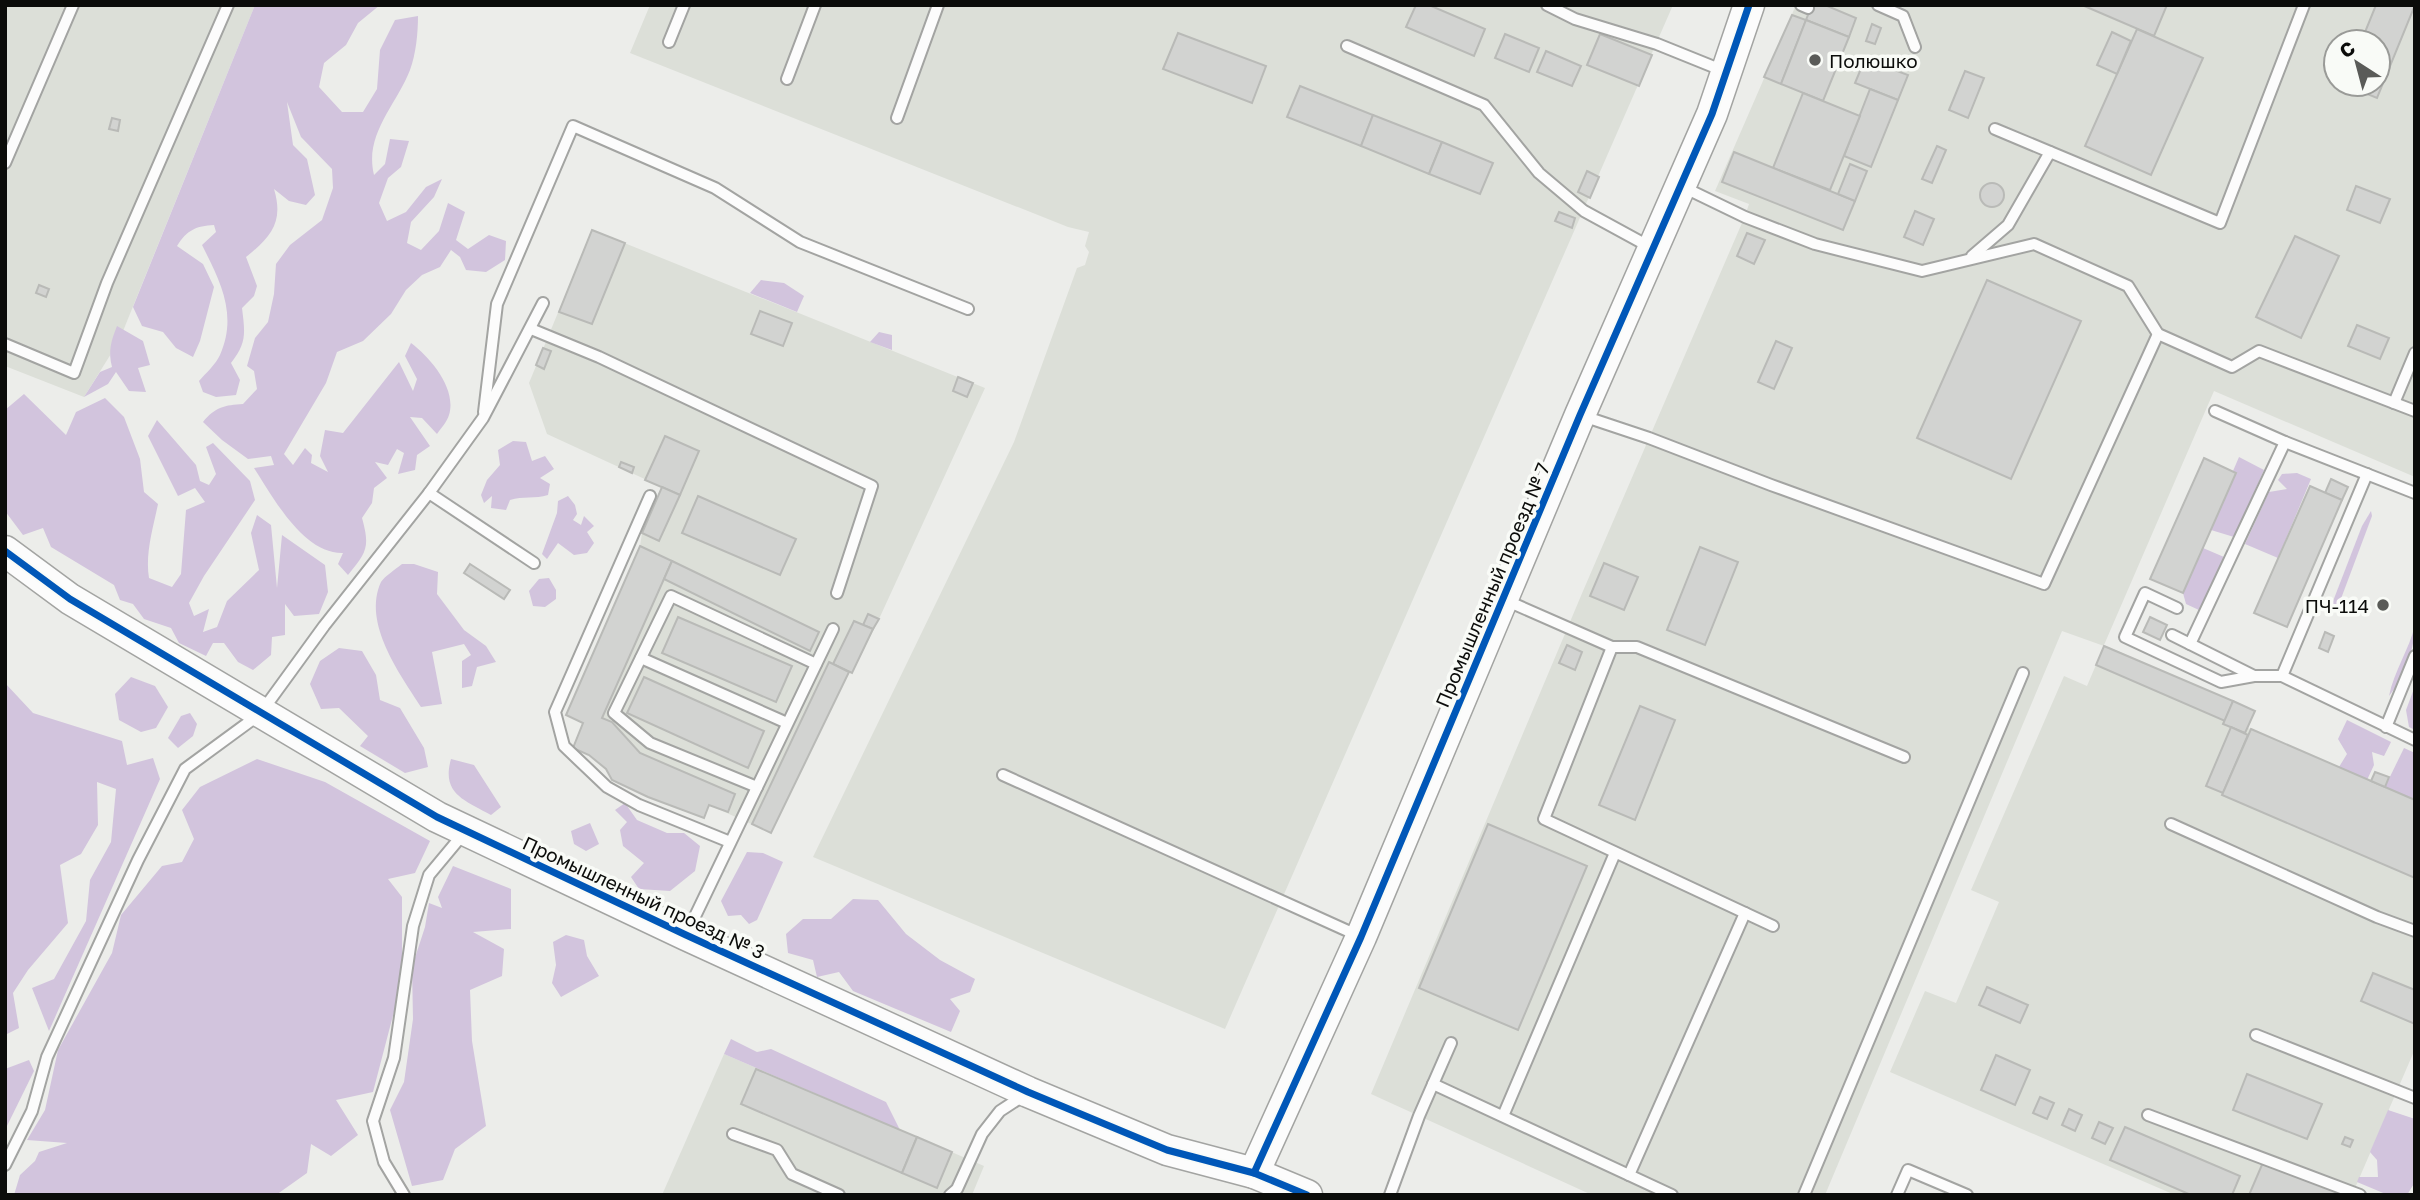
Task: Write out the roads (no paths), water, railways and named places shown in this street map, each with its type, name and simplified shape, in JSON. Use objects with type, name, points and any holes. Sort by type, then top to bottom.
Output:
[{"type":"street","name":"Промышленный проезд № 7","points":[[1254,1173],[1361,937],[1580,415],[1712,114],[1749,5]]},
{"type":"street","name":"Промышленный проезд № 3","points":[[5,551],[70,599],[437,817],[1028,1092],[1167,1150],[1254,1173],[1307,1195]]},
{"type":"lane","points":[[5,163],[73,5]]},
{"type":"lane","points":[[5,344],[74,373],[107,283],[228,5]]},
{"type":"lane","points":[[669,42],[684,5]]},
{"type":"lane","points":[[787,79],[815,5]]},
{"type":"lane","points":[[1547,5],[1575,19],[1657,44],[1726,72]]},
{"type":"lane","points":[[1878,5],[1903,16],[1916,47]]},
{"type":"lane","points":[[1995,128],[2220,223],[2304,5]]},
{"type":"lane","points":[[897,118],[937,6]]},
{"type":"lane","points":[[1347,46],[1484,105],[1539,173],[1584,211],[1653,248]]},
{"type":"lane","points":[[483,418],[497,304],[573,126],[715,188],[800,242],[968,309]]},
{"type":"lane","points":[[1969,258],[2008,225],[2050,152]]},
{"type":"lane","points":[[1680,186],[1815,244],[1922,271],[2034,244],[2128,286],[2158,334],[2232,367],[2259,351],[2415,411]]},
{"type":"lane","points":[[5,1165],[32,1111],[47,1057],[138,860],[185,769],[260,714],[483,418],[544,303]]},
{"type":"lane","points":[[531,329],[598,357],[872,486],[837,593]]},
{"type":"lane","points":[[1580,415],[2045,584],[2158,334]]},
{"type":"lane","points":[[2394,403],[2415,353]]},
{"type":"lane","points":[[2215,411],[2415,494]]},
{"type":"lane","points":[[2190,644],[2285,442]]},
{"type":"lane","points":[[2281,676],[2367,474]]},
{"type":"lane","points":[[429,493],[534,563]]},
{"type":"lane","points":[[650,496],[555,712],[564,746],[607,787],[639,805],[730,842]]},
{"type":"lane","points":[[2177,608],[2146,593],[2125,636],[2221,682],[2254,676],[2281,676],[2415,740]]},
{"type":"lane","points":[[757,788],[650,743],[614,713],[671,596],[816,664]]},
{"type":"lane","points":[[1503,599],[1612,647],[1637,646],[1904,757]]},
{"type":"lane","points":[[686,935],[833,629]]},
{"type":"lane","points":[[2172,635],[2254,676]]},
{"type":"lane","points":[[1612,647],[1544,820],[1773,926]]},
{"type":"lane","points":[[2386,727],[2415,656]]},
{"type":"lane","points":[[641,658],[788,723]]},
{"type":"lane","points":[[1804,1195],[2023,673]]},
{"type":"lane","points":[[1003,775],[1361,937]]},
{"type":"lane","points":[[2171,824],[2377,917],[2415,931]]},
{"type":"lane","points":[[404,1195],[384,1162],[373,1121],[394,1058],[413,926],[429,875],[466,831]]},
{"type":"lane","points":[[1503,1116],[1615,853]]},
{"type":"lane","points":[[1629,1175],[1745,913]]},
{"type":"lane","points":[[2256,1034],[2415,1098]]},
{"type":"lane","points":[[1390,1195],[1451,1043]]},
{"type":"lane","points":[[1433,1084],[1672,1195]]},
{"type":"lane","points":[[950,1195],[957,1189],[982,1134],[1000,1111],[1028,1092]]},
{"type":"lane","points":[[2148,1115],[2360,1195]]},
{"type":"lane","points":[[733,1134],[777,1150],[792,1174],[839,1195]]},
{"type":"lane","points":[[1897,1195],[1908,1170],[1967,1195]]},
{"type":"place","name":"Полюшко","points":[[1815,60]]},
{"type":"place","name":"ПЧ-114","points":[[2383,605]]}]
